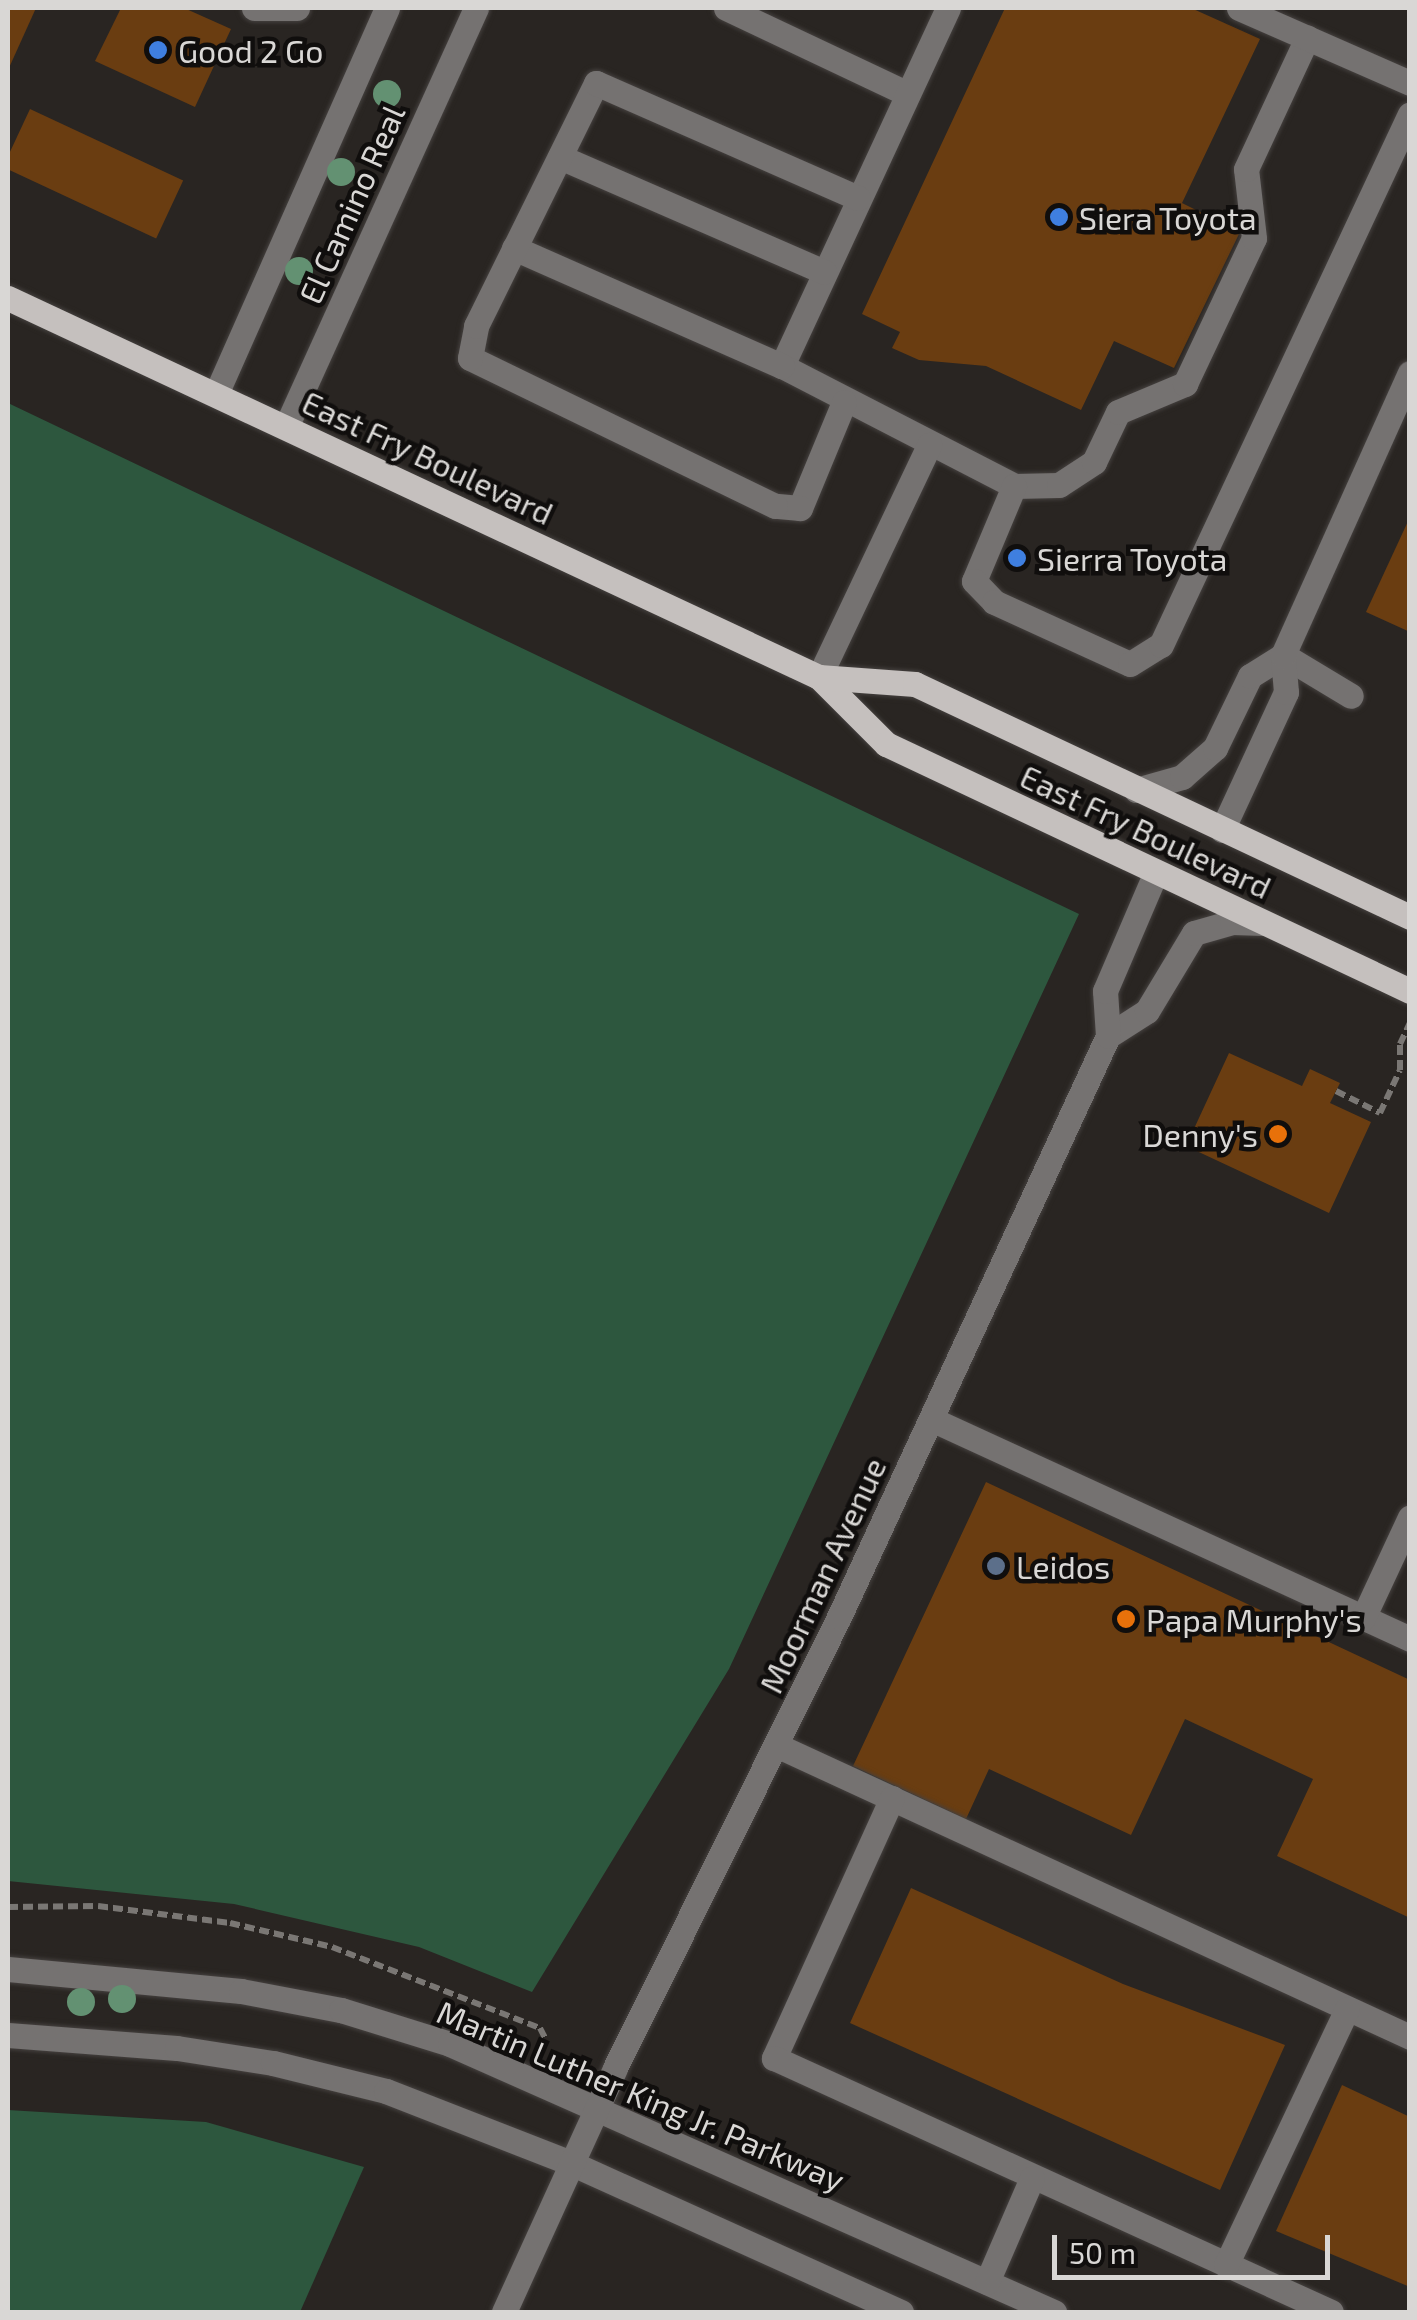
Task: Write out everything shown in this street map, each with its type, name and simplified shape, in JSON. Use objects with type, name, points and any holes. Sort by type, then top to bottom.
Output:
[{"type":"main road","name":"East Fry Boulevard","points":[[8,298],[819,677],[886,744],[1410,991]]},
{"type":"main road","name":"East Fry Boulevard","points":[[819,677],[915,684],[1410,917]]},
{"type":"street","points":[[254,8],[297,8]]},
{"type":"street","name":"El Camino Real","points":[[216,394],[386,8]]},
{"type":"street","name":"El Camino Real","points":[[286,427],[476,8]]},
{"type":"street","points":[[726,8],[908,94]]},
{"type":"street","points":[[782,366],[948,8]]},
{"type":"street","points":[[1239,8],[1410,83]]},
{"type":"street","points":[[514,248],[782,366],[844,402],[1014,486],[1060,485],[1094,462],[1118,412],[1185,384],[1254,238],[1246,169],[1307,38]]},
{"type":"street","points":[[844,402],[800,508],[775,506],[470,358],[476,326],[596,83],[858,198]]},
{"type":"street","points":[[1014,486],[974,581],[994,602],[1130,664],[1161,646],[1410,114]]},
{"type":"street","points":[[560,157],[824,272]]},
{"type":"street","points":[[1222,830],[1286,692],[1283,656],[1410,373]]},
{"type":"street","points":[[819,677],[929,445]]},
{"type":"street","points":[[1283,656],[1351,696]]},
{"type":"street","points":[[1136,790],[1182,777],[1215,748],[1250,676],[1283,656]]},
{"type":"street","name":"Moorman Avenue","points":[[504,2312],[931,1419],[1108,1036],[1105,991],[1156,872]]},
{"type":"street","name":"Moorman Avenue","points":[[1108,1036],[1146,1011],[1194,933],[1232,922],[1264,923]]},
{"type":"street","points":[[931,1419],[1410,1640]]},
{"type":"street","points":[[1363,1618],[1410,1516]]},
{"type":"street","points":[[776,1745],[1410,2037]]},
{"type":"street","points":[[892,1798],[774,2058],[1332,2312]]},
{"type":"street","name":"Martin Luther King Jr. Parkway","points":[[8,1969],[128,1976],[340,2010],[450,2044],[1054,2312]]},
{"type":"street","points":[[1226,2265],[1348,2008]]},
{"type":"street","points":[[8,2035],[272,2062],[386,2091],[573,2164],[901,2312]]},
{"type":"street","points":[[987,2282],[1032,2178]]},
{"type":"path","points":[[1336,1091],[1380,1113],[1400,1070],[1400,1044],[1410,1023]]},
{"type":"path","points":[[8,1906],[98,1906],[230,1923],[332,1947],[540,2028],[546,2040]]},
{"type":"green space","points":[[8,403],[1079,914],[729,1669],[532,1992],[419,1947],[234,1904],[8,1881]]},
{"type":"green space","points":[[8,2110],[206,2122],[364,2167],[300,2312],[8,2312]]},
{"type":"building","points":[[8,8],[36,8],[8,70]]},
{"type":"building","points":[[121,8],[184,8],[231,29],[195,107],[95,61]]},
{"type":"building","name":"Siera Toyota","points":[[1005,8],[1191,8],[1260,39],[1182,203],[1240,232],[1174,368],[1114,341],[1081,410],[986,366],[919,360],[892,348],[900,332],[862,314]]},
{"type":"building","points":[[30,109],[183,180],[156,238],[8,169],[8,156]]},
{"type":"building","points":[[1410,517],[1410,632],[1366,612]]},
{"type":"building","name":"Denny's","points":[[1229,1053],[1302,1086],[1310,1069],[1340,1083],[1330,1103],[1371,1122],[1329,1213],[1186,1146]]},
{"type":"building","points":[[986,1482],[1410,1680],[1410,1918],[1277,1856],[1313,1779],[1185,1719],[1131,1835],[989,1769],[966,1819],[853,1766]]},
{"type":"building","points":[[911,1888],[1123,1984],[1285,2045],[1220,2190],[850,2023]]},
{"type":"building","points":[[1342,2085],[1410,2117],[1410,2287],[1276,2231]]},
{"type":"place","name":"Good 2 Go","points":[[158,50]]},
{"type":"place","name":"Siera Toyota","points":[[1059,217]]},
{"type":"place","name":"Sierra Toyota","points":[[1017,558]]},
{"type":"place","name":"Denny's","points":[[1278,1134]]},
{"type":"place","name":"Leidos","points":[[996,1566]]},
{"type":"place","name":"Papa Murphy's","points":[[1126,1619]]}]
